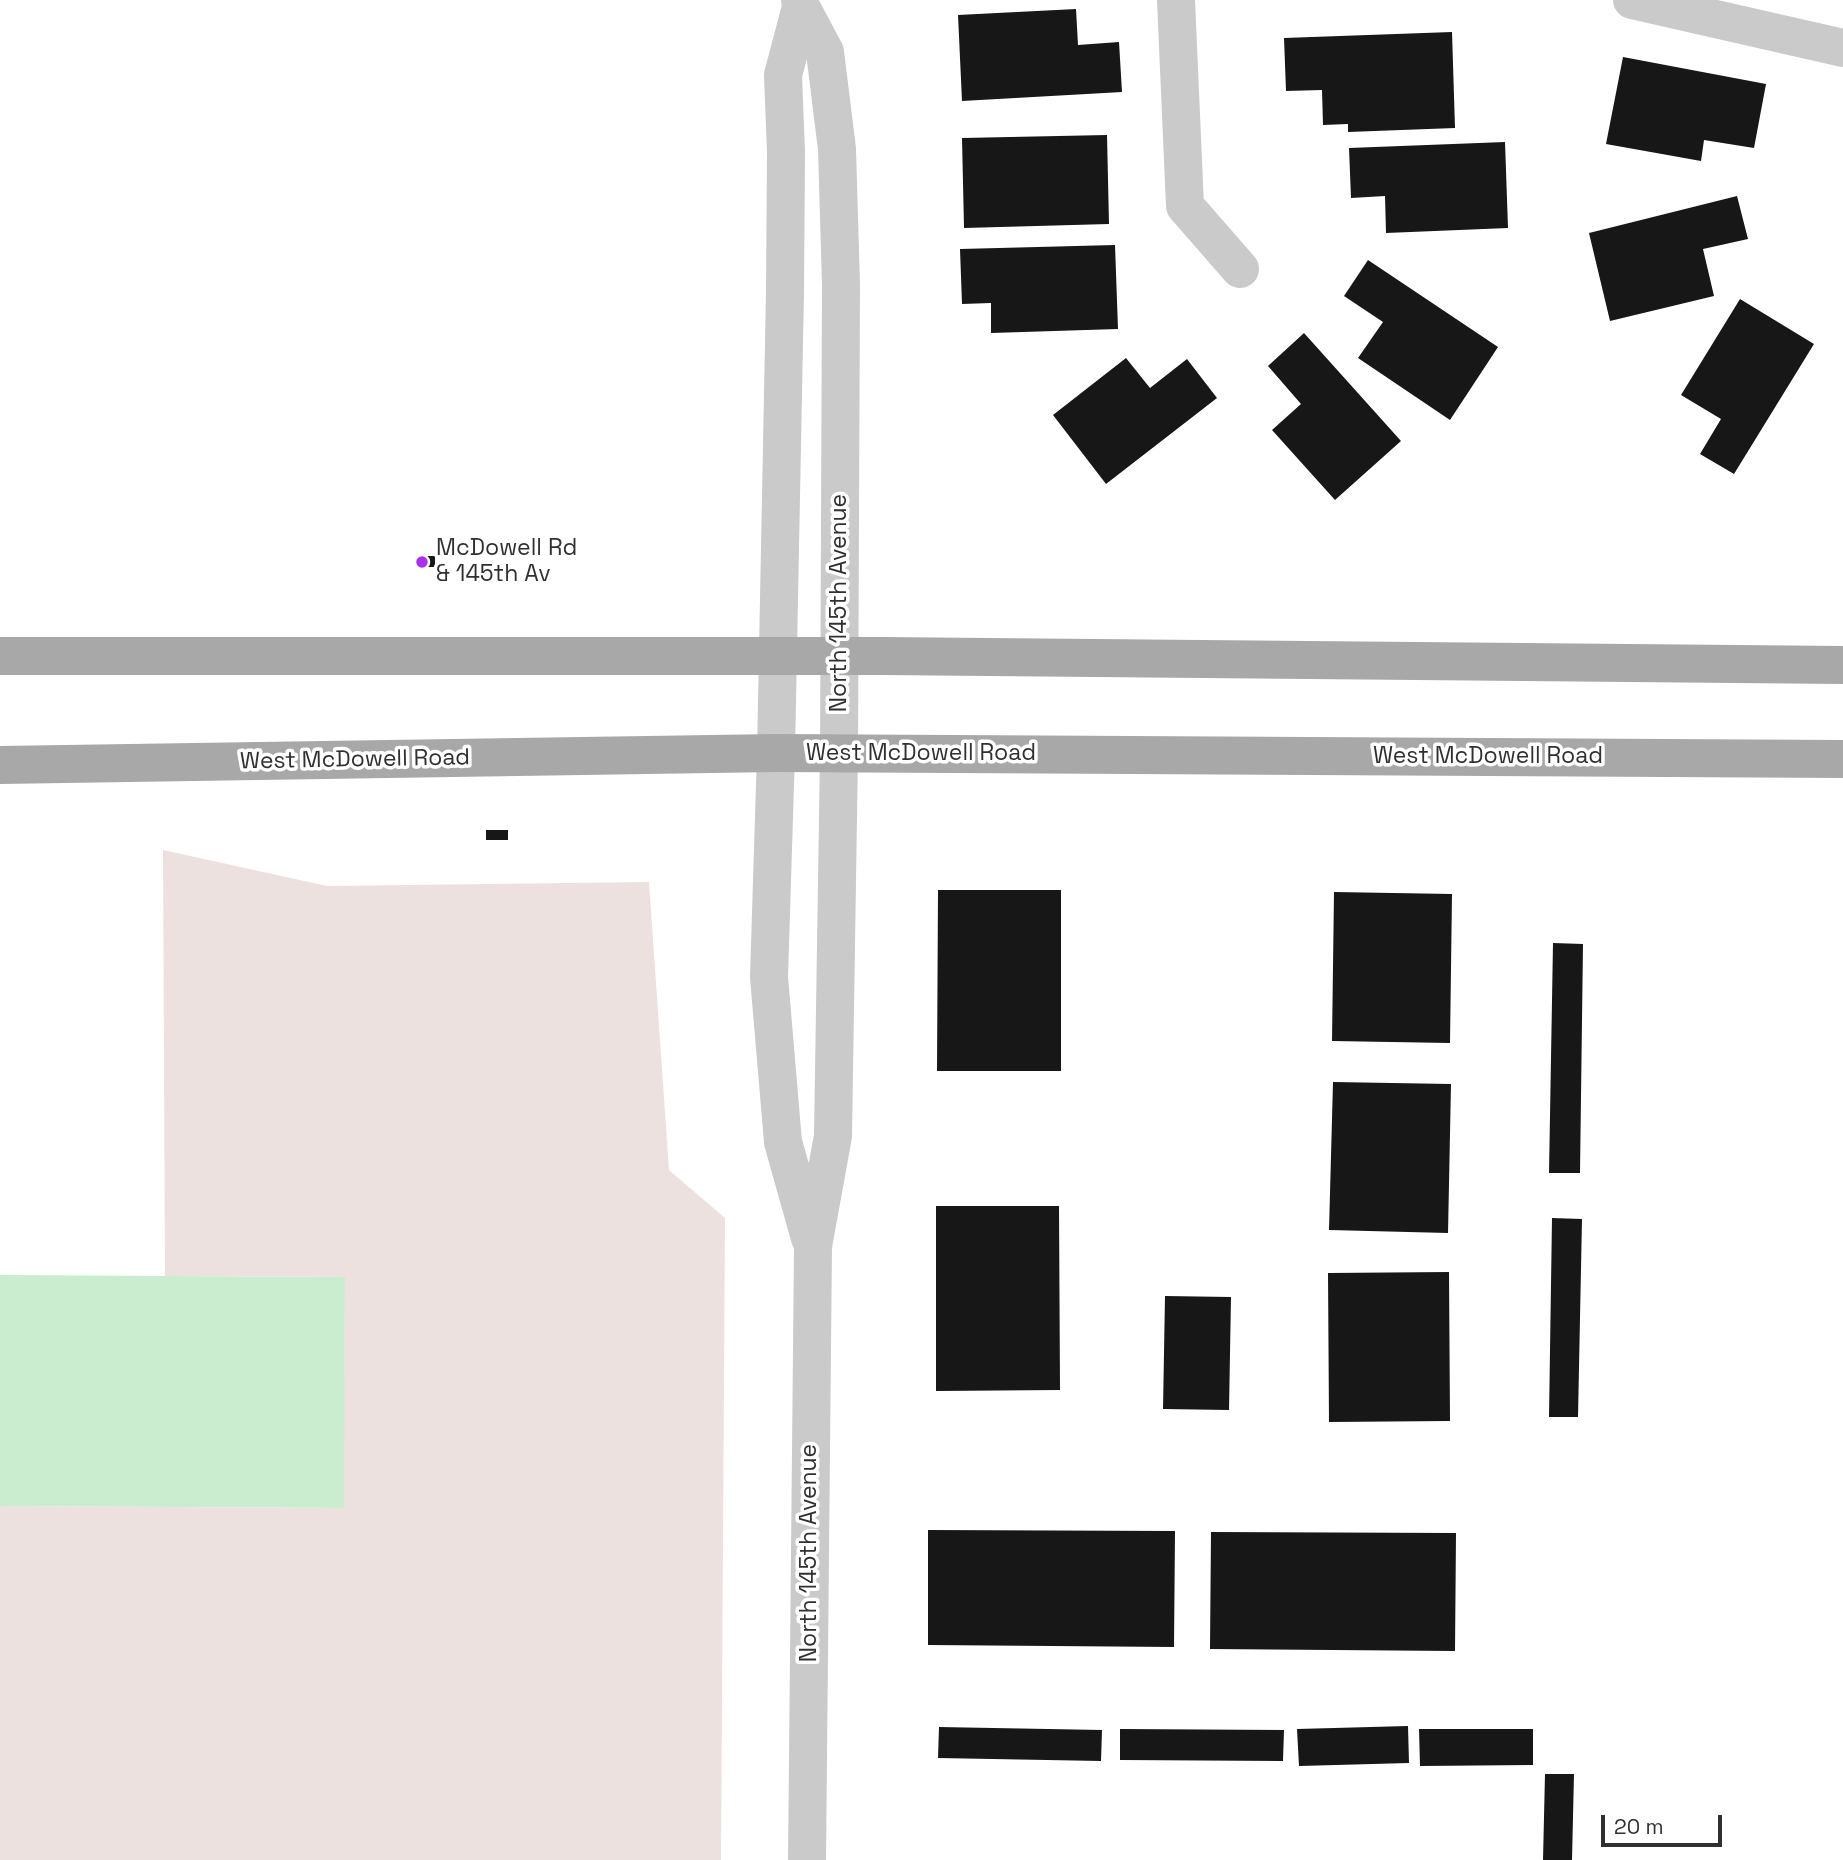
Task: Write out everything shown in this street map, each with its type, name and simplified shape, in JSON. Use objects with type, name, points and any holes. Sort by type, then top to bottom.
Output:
[{"type":"main road","points":[[0,656],[840,656],[1843,665]]},
{"type":"main road","name":"West McDowell Road","points":[[0,765],[776,753],[1843,759]]},
{"type":"street","points":[[1176,0],[1185,206],[1240,269]]},
{"type":"street","points":[[1632,0],[1843,48]]},
{"type":"street","name":"North 145th Avenue","points":[[801,3],[825,52],[837,149],[841,285],[840,656],[833,1136],[813,1247],[807,1860]]},
{"type":"street","name":"North 145th Avenue","points":[[801,3],[783,75],[786,249],[769,977],[783,1142],[813,1247]]},
{"type":"shaded area","points":[[163,850],[327,886],[649,882],[669,1170],[725,1218],[721,1860],[0,1860],[0,1506],[343,1508],[345,1277],[165,1276]]},
{"type":"shaded area","points":[[0,1275],[345,1277],[344,1508],[0,1506]]},
{"type":"building","points":[[1076,9],[1078,45],[1119,42],[1122,92],[962,101],[958,15]]},
{"type":"building","points":[[1452,32],[1455,128],[1348,132],[1348,124],[1323,125],[1322,90],[1286,91],[1284,38]]},
{"type":"building","points":[[1623,57],[1766,84],[1754,148],[1704,140],[1701,161],[1606,144]]},
{"type":"building","points":[[1107,135],[1109,224],[964,228],[962,138]]},
{"type":"building","points":[[1505,142],[1508,228],[1386,233],[1385,196],[1351,198],[1349,148]]},
{"type":"building","points":[[1737,196],[1748,239],[1703,249],[1714,296],[1610,321],[1589,233]]},
{"type":"building","points":[[1115,245],[1118,329],[991,333],[991,303],[962,304],[960,249]]},
{"type":"building","points":[[1368,260],[1498,347],[1450,420],[1358,358],[1383,322],[1344,296]]},
{"type":"building","points":[[1740,299],[1814,344],[1734,474],[1700,454],[1721,419],[1681,395]]},
{"type":"building","points":[[1304,333],[1401,441],[1335,500],[1272,430],[1301,404],[1268,366]]},
{"type":"building","points":[[1126,358],[1150,388],[1187,359],[1217,398],[1106,484],[1053,415]]},
{"type":"building","points":[[417,556],[435,556],[435,567],[417,567]]},
{"type":"building","points":[[486,830],[508,830],[508,840],[486,840]]},
{"type":"building","points":[[938,890],[1061,890],[1061,1071],[937,1071]]},
{"type":"building","points":[[1334,892],[1452,894],[1450,1043],[1332,1041]]},
{"type":"building","points":[[1553,943],[1583,944],[1580,1173],[1549,1173]]},
{"type":"building","points":[[1333,1082],[1451,1084],[1448,1233],[1329,1230]]},
{"type":"building","points":[[936,1206],[1059,1206],[1060,1390],[936,1391]]},
{"type":"building","points":[[1552,1218],[1582,1219],[1578,1417],[1549,1417]]},
{"type":"building","points":[[1449,1272],[1450,1421],[1329,1422],[1328,1273]]},
{"type":"building","points":[[1165,1296],[1231,1297],[1229,1410],[1163,1409]]},
{"type":"building","points":[[928,1530],[1175,1531],[1174,1647],[928,1645]]},
{"type":"building","points":[[1211,1532],[1456,1533],[1455,1651],[1210,1649]]},
{"type":"building","points":[[1408,1726],[1409,1763],[1299,1766],[1297,1729]]},
{"type":"building","points":[[939,1727],[1102,1730],[1101,1761],[938,1758]]},
{"type":"building","points":[[1120,1729],[1284,1730],[1283,1761],[1120,1760]]},
{"type":"building","points":[[1419,1729],[1533,1729],[1533,1765],[1420,1766]]},
{"type":"building","points":[[1545,1774],[1574,1774],[1572,1860],[1543,1860]]},
{"type":"place","name":"McDowell Rd & 145th Av","points":[[422,562]]}]
